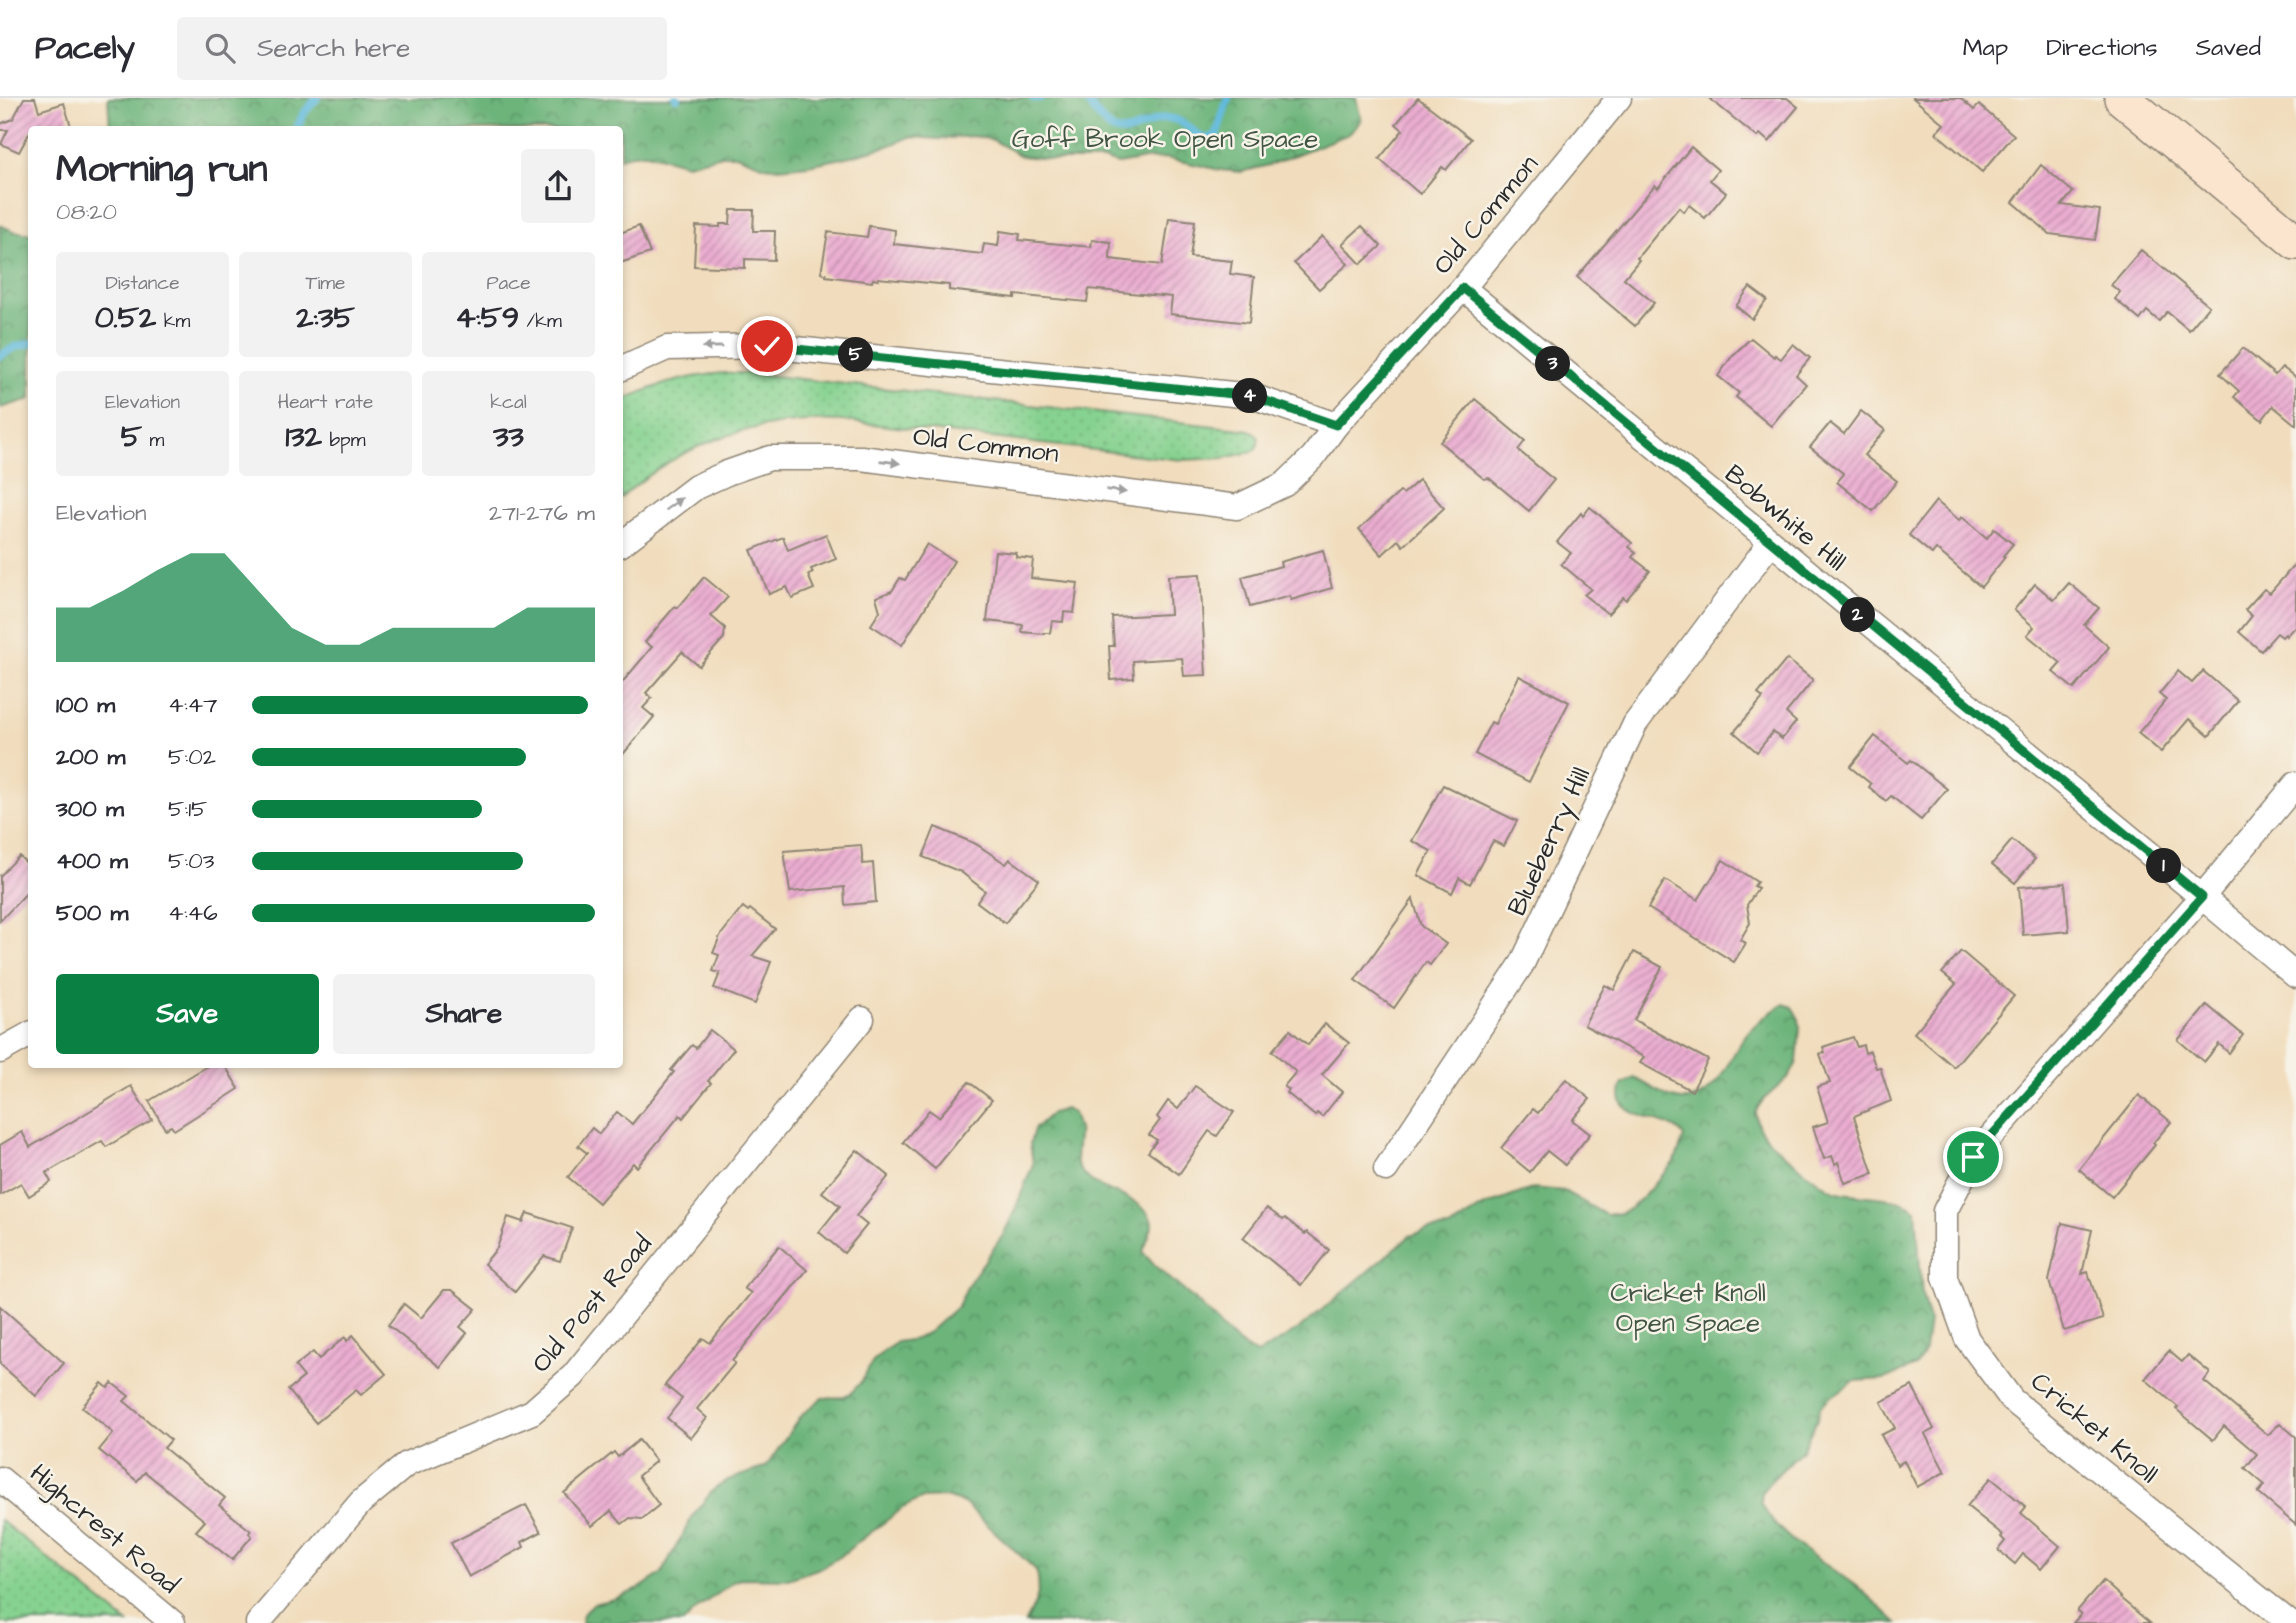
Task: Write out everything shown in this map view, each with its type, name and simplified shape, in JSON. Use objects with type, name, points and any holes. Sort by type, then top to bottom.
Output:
[{"type":"main road","points":[[2122,98],[2296,242]]},
{"type":"street","name":"Old Common","points":[[623,543],[696,488],[727,473],[770,458],[861,458],[1237,507],[1285,484],[1313,457],[1336,425],[1463,288],[1619,98]]},
{"type":"street","name":"Bobwhite Hill","points":[[1463,288],[2202,897]]},
{"type":"street","points":[[623,368],[667,348],[767,346],[1252,396],[1336,425]]},
{"type":"street","name":"Blueberry Hill","points":[[1386,1169],[1522,964],[1635,724],[1770,543]]},
{"type":"street","name":"Cricket Knoll","points":[[2290,1623],[2012,1400],[1967,1339],[1945,1278],[1945,1211],[1973,1157],[2202,897],[2296,784]]},
{"type":"street","points":[[2202,897],[2296,976]]},
{"type":"street","name":"Old Post Road","points":[[258,1623],[361,1502],[407,1464],[533,1412],[573,1376],[862,1019]]},
{"type":"street","name":"Highcrest Road","points":[[0,1479],[173,1623]]},
{"type":"green space","name":"Goff Brook Open Space","points":[[108,98],[1356,98],[1361,119],[1349,134],[1269,165],[1241,172],[1166,158],[1118,164],[1105,160],[1058,160],[1021,156],[993,140],[973,136],[938,139],[910,137],[843,158],[779,168],[765,166],[736,155],[722,155],[687,164],[647,153],[623,157],[623,126],[110,126]]},
{"type":"green space","points":[[0,225],[28,233],[28,400],[0,408]]},
{"type":"green space","points":[[748,373],[1249,430],[1257,436],[1258,444],[1254,451],[1224,458],[1182,460],[844,421],[782,423],[724,437],[696,448],[669,462],[623,496],[623,401],[670,382],[697,376]]},
{"type":"green space","name":"Cricket Knoll Open Space","points":[[1784,1004],[1792,1007],[1799,1019],[1797,1062],[1790,1076],[1763,1100],[1755,1112],[1759,1128],[1783,1153],[1831,1189],[1898,1201],[1916,1210],[1922,1294],[1929,1321],[1925,1350],[1916,1366],[1885,1379],[1854,1381],[1828,1399],[1820,1407],[1802,1450],[1769,1483],[1762,1492],[1761,1501],[1767,1514],[1790,1538],[1861,1590],[1897,1623],[1025,1623],[1037,1597],[1039,1584],[1036,1570],[964,1503],[945,1497],[923,1498],[904,1507],[839,1557],[820,1568],[788,1579],[745,1578],[734,1581],[683,1623],[581,1623],[583,1614],[593,1604],[637,1590],[661,1574],[694,1514],[713,1490],[728,1480],[766,1467],[800,1417],[811,1407],[822,1398],[842,1397],[851,1393],[873,1361],[884,1351],[897,1342],[915,1339],[929,1332],[958,1306],[969,1283],[1003,1235],[1033,1164],[1030,1143],[1034,1129],[1052,1113],[1065,1109],[1073,1113],[1078,1129],[1076,1156],[1081,1171],[1098,1185],[1131,1200],[1148,1214],[1153,1224],[1143,1252],[1146,1256],[1234,1339],[1258,1354],[1299,1329],[1410,1236],[1427,1230],[1449,1228],[1483,1207],[1534,1188],[1564,1191],[1606,1215],[1621,1213],[1631,1208],[1675,1161],[1684,1137],[1677,1130],[1643,1117],[1624,1106],[1620,1097],[1622,1085],[1634,1078],[1671,1097],[1684,1100],[1696,1098],[1707,1092],[1723,1073],[1749,1031]]},
{"type":"green space","points":[[0,1520],[128,1623],[0,1623]]},
{"type":"building","points":[[24,98],[35,98],[39,111],[64,103],[71,126],[28,126],[28,136],[19,152],[1,144],[8,130],[0,130],[0,124],[13,119]]},
{"type":"building","points":[[1418,98],[1471,139],[1446,170],[1442,167],[1420,194],[1379,159],[1403,130],[1396,124]]},
{"type":"building","points":[[1709,98],[1787,98],[1798,107],[1769,142],[1760,134],[1757,137]]},
{"type":"building","points":[[1913,98],[1960,98],[1974,110],[1979,105],[2014,135],[1982,172],[1936,133],[1944,124]]},
{"type":"building","points":[[1691,147],[1718,170],[1710,180],[1726,193],[1705,218],[1689,205],[1684,212],[1679,207],[1637,258],[1639,260],[1624,278],[1654,303],[1635,326],[1577,277],[1655,185],[1658,188]]},
{"type":"building","points":[[2041,165],[2073,192],[2062,205],[2100,210],[2095,240],[2050,234],[2013,202]]},
{"type":"building","points":[[731,210],[754,210],[753,231],[775,231],[774,260],[745,259],[745,268],[694,266],[696,226],[720,227],[720,224],[730,224]]},
{"type":"building","points":[[1169,218],[1195,221],[1190,257],[1232,261],[1230,274],[1254,277],[1249,323],[1170,314],[1172,297],[1089,289],[1087,302],[1015,295],[1015,298],[949,290],[949,285],[878,278],[872,282],[821,273],[828,232],[867,237],[869,226],[895,230],[894,244],[982,254],[984,244],[998,246],[1000,231],[1020,234],[1019,240],[1091,247],[1092,240],[1111,242],[1110,259],[1162,265]]},
{"type":"building","points":[[639,226],[650,253],[623,262],[623,232]]},
{"type":"building","points":[[1362,226],[1381,246],[1361,264],[1342,244]]},
{"type":"building","points":[[1322,236],[1348,264],[1319,289],[1294,263]]},
{"type":"building","points":[[2141,250],[2209,306],[2189,330],[2167,312],[2159,321],[2147,311],[2140,320],[2115,299],[2120,292],[2111,285]]},
{"type":"building","points":[[1750,287],[1767,300],[1752,319],[1736,306]]},
{"type":"building","points":[[1751,338],[1774,357],[1775,355],[1781,359],[1793,344],[1810,358],[1796,375],[1806,384],[1771,426],[1736,397],[1739,393],[1718,376],[1733,355]]},
{"type":"building","points":[[2243,348],[2275,375],[2282,367],[2296,378],[2296,425],[2273,406],[2262,420],[2234,397],[2239,391],[2220,374]]},
{"type":"building","points":[[1475,399],[1525,441],[1518,450],[1554,480],[1529,511],[1489,478],[1484,479],[1440,442]]},
{"type":"building","points":[[1861,411],[1885,430],[1864,455],[1897,481],[1873,511],[1837,482],[1844,474],[1810,447],[1830,423],[1844,434]]},
{"type":"building","points":[[1419,480],[1444,508],[1403,546],[1398,540],[1382,555],[1359,529],[1400,492],[1403,494]]},
{"type":"building","points":[[1936,501],[1959,520],[1962,517],[1987,538],[1994,529],[2013,544],[1981,587],[1936,549],[1932,554],[1909,535]]},
{"type":"building","points":[[1590,507],[1632,543],[1629,547],[1636,552],[1632,557],[1650,571],[1626,600],[1623,597],[1608,614],[1584,595],[1591,589],[1561,564],[1571,553],[1557,542],[1581,513],[1583,516]]},
{"type":"building","points":[[826,534],[836,559],[811,569],[813,573],[808,575],[814,589],[792,598],[787,587],[769,594],[751,550],[783,537],[788,550]]},
{"type":"building","points":[[927,544],[954,561],[902,645],[871,625],[880,611],[876,597],[892,591],[900,578],[905,580]]},
{"type":"building","points":[[1323,550],[1332,588],[1291,600],[1290,596],[1250,607],[1242,577],[1281,566],[1280,562]]},
{"type":"building","points":[[995,551],[1016,553],[1016,557],[1033,559],[1031,578],[1078,583],[1074,613],[1064,612],[1063,622],[1052,621],[1050,633],[1044,634],[1022,632],[1023,625],[987,621]]},
{"type":"building","points":[[2296,563],[2296,625],[2286,636],[2285,634],[2282,637],[2277,633],[2261,651],[2239,632],[2252,616],[2245,610],[2264,589],[2270,593]]},
{"type":"building","points":[[1200,574],[1206,675],[1184,676],[1182,658],[1133,661],[1134,678],[1111,680],[1109,646],[1114,646],[1112,617],[1170,614],[1168,576]]},
{"type":"building","points":[[704,577],[728,597],[711,616],[725,628],[724,638],[699,666],[682,652],[646,693],[652,698],[643,708],[654,717],[623,754],[623,681],[652,647],[645,642],[675,606],[678,608]]},
{"type":"building","points":[[2069,583],[2099,608],[2084,625],[2109,647],[2074,689],[2053,672],[2061,663],[2027,635],[2034,627],[2014,610],[2035,584],[2054,600]]},
{"type":"building","points":[[1787,659],[1813,680],[1786,713],[1796,722],[1782,739],[1773,732],[1757,752],[1734,732],[1763,698],[1758,694]]},
{"type":"building","points":[[2178,671],[2192,683],[2203,671],[2238,701],[2209,736],[2189,719],[2161,752],[2138,733],[2166,700],[2159,694]]},
{"type":"building","points":[[1519,676],[1569,702],[1529,782],[1475,754],[1491,722],[1495,724]]},
{"type":"building","points":[[1875,736],[1908,763],[1911,760],[1947,789],[1921,820],[1891,796],[1886,801],[1850,767]]},
{"type":"building","points":[[1443,785],[1517,821],[1504,846],[1493,841],[1470,884],[1459,878],[1452,893],[1418,875],[1431,851],[1412,841]]},
{"type":"building","points":[[935,827],[976,844],[1006,864],[1010,859],[1039,880],[1005,923],[977,902],[985,891],[961,872],[923,857]]},
{"type":"building","points":[[2012,840],[2035,859],[2015,883],[1992,864]]},
{"type":"building","points":[[861,845],[863,864],[873,863],[876,902],[845,905],[844,887],[790,892],[784,851]]},
{"type":"building","points":[[19,856],[28,864],[28,891],[0,921],[0,876]]},
{"type":"building","points":[[1723,860],[1757,882],[1754,886],[1758,888],[1747,905],[1750,923],[1740,940],[1746,943],[1734,962],[1648,908],[1665,880],[1698,900]]},
{"type":"building","points":[[2065,883],[2069,931],[2023,935],[2019,887]]},
{"type":"building","points":[[1413,899],[1421,926],[1446,944],[1430,965],[1426,962],[1394,1008],[1355,980]]},
{"type":"building","points":[[743,907],[748,911],[750,909],[775,929],[752,956],[771,962],[755,1004],[714,988],[720,973],[713,971],[719,955],[713,953],[720,936]]},
{"type":"building","points":[[1961,951],[2014,996],[1954,1067],[1914,1033],[1956,984],[1942,973]]},
{"type":"building","points":[[1634,952],[1662,967],[1634,1020],[1708,1060],[1692,1091],[1640,1063],[1644,1057],[1584,1025],[1605,985],[1614,990]]},
{"type":"building","points":[[2207,1005],[2243,1035],[2229,1053],[2219,1044],[2204,1062],[2178,1040]]},
{"type":"building","points":[[1325,1024],[1349,1043],[1322,1075],[1342,1092],[1322,1117],[1317,1113],[1315,1116],[1287,1093],[1289,1090],[1284,1086],[1296,1072],[1272,1051],[1290,1030],[1308,1045]]},
{"type":"building","points":[[710,1030],[734,1049],[683,1118],[680,1115],[637,1167],[633,1163],[599,1203],[568,1177],[587,1153],[578,1146],[592,1128],[599,1134],[617,1112],[632,1124],[674,1072],[671,1070],[692,1045],[696,1048]]},
{"type":"building","points":[[1853,1037],[1857,1047],[1863,1045],[1865,1053],[1870,1051],[1876,1068],[1880,1067],[1891,1101],[1854,1116],[1873,1174],[1845,1183],[1838,1162],[1835,1164],[1832,1156],[1824,1159],[1813,1127],[1828,1122],[1817,1087],[1830,1083],[1820,1054],[1825,1053],[1823,1047]]},
{"type":"building","points":[[204,1068],[226,1068],[239,1089],[174,1130],[171,1126],[165,1129],[149,1101]]},
{"type":"building","points":[[1566,1079],[1590,1099],[1572,1120],[1590,1134],[1565,1165],[1547,1151],[1530,1172],[1501,1148],[1533,1109],[1538,1113]]},
{"type":"building","points":[[969,1082],[992,1100],[935,1169],[903,1142],[929,1110],[939,1117]]},
{"type":"building","points":[[131,1086],[152,1120],[106,1147],[102,1141],[46,1173],[51,1182],[29,1196],[21,1183],[0,1195],[0,1145],[22,1132],[30,1147]]},
{"type":"building","points":[[1195,1086],[1234,1112],[1217,1136],[1209,1131],[1179,1174],[1148,1152],[1157,1140],[1149,1135],[1160,1120],[1157,1117],[1168,1101],[1178,1109]]},
{"type":"building","points":[[2139,1095],[2171,1122],[2112,1197],[2079,1169]]},
{"type":"building","points":[[857,1150],[889,1176],[856,1216],[867,1225],[844,1253],[819,1232],[840,1206],[822,1192]]},
{"type":"building","points":[[1267,1208],[1305,1234],[1307,1232],[1329,1250],[1301,1285],[1243,1238]]},
{"type":"building","points":[[527,1213],[572,1228],[560,1261],[544,1256],[515,1292],[484,1264],[497,1248],[508,1217],[523,1222]]},
{"type":"building","points":[[2062,1223],[2092,1230],[2082,1274],[2088,1272],[2103,1319],[2064,1331],[2049,1281]]},
{"type":"building","points":[[779,1246],[807,1270],[732,1361],[735,1363],[697,1409],[707,1418],[691,1438],[667,1418],[682,1399],[665,1385],[703,1338],[710,1343],[751,1293],[744,1288]]},
{"type":"building","points":[[444,1290],[452,1290],[476,1309],[460,1327],[467,1333],[440,1367],[388,1325],[404,1304],[421,1318]]},
{"type":"building","points":[[0,1306],[64,1363],[36,1396],[0,1364]]},
{"type":"building","points":[[353,1335],[386,1374],[361,1395],[356,1390],[316,1423],[288,1390],[304,1377],[295,1366],[313,1352],[319,1359],[345,1337],[347,1341]]},
{"type":"building","points":[[2169,1351],[2182,1362],[2188,1355],[2210,1373],[2204,1381],[2268,1435],[2280,1423],[2296,1437],[2296,1525],[2258,1493],[2265,1485],[2245,1468],[2257,1454],[2224,1426],[2213,1440],[2145,1379]]},
{"type":"building","points":[[102,1383],[108,1388],[112,1383],[129,1396],[124,1401],[171,1440],[164,1448],[225,1498],[219,1505],[251,1531],[249,1533],[252,1536],[232,1560],[196,1531],[205,1521],[145,1472],[137,1481],[99,1450],[113,1433],[82,1407]]},
{"type":"building","points":[[1912,1386],[1934,1429],[1925,1434],[1945,1472],[1917,1487],[1904,1461],[1897,1465],[1881,1435],[1895,1428],[1881,1402]]},
{"type":"building","points":[[639,1440],[656,1461],[638,1476],[659,1505],[642,1519],[630,1518],[622,1524],[611,1511],[592,1526],[564,1493],[614,1452],[618,1457]]},
{"type":"building","points":[[1991,1478],[2026,1507],[2021,1513],[2060,1546],[2041,1569],[2023,1554],[2015,1564],[1998,1550],[2005,1541],[2001,1537],[2003,1535],[1967,1506]]},
{"type":"building","points":[[526,1505],[541,1532],[522,1542],[524,1547],[469,1577],[451,1543]]},
{"type":"building","points":[[2103,1581],[2150,1623],[2073,1623],[2081,1614],[2077,1611]]},
{"type":"waterway","points":[[298,126],[304,113],[317,98]]},
{"type":"waterway","points":[[1033,98],[1040,98]]},
{"type":"waterway","points":[[1084,98],[1114,130],[1134,130],[1167,118],[1183,123],[1205,139],[1216,136],[1228,98]]},
{"type":"waterway","points":[[0,356],[15,347],[28,344]]},
{"type":"route","points":[[767,346],[1252,396],[1336,425],[1463,288],[2202,897],[1973,1157]]}]
